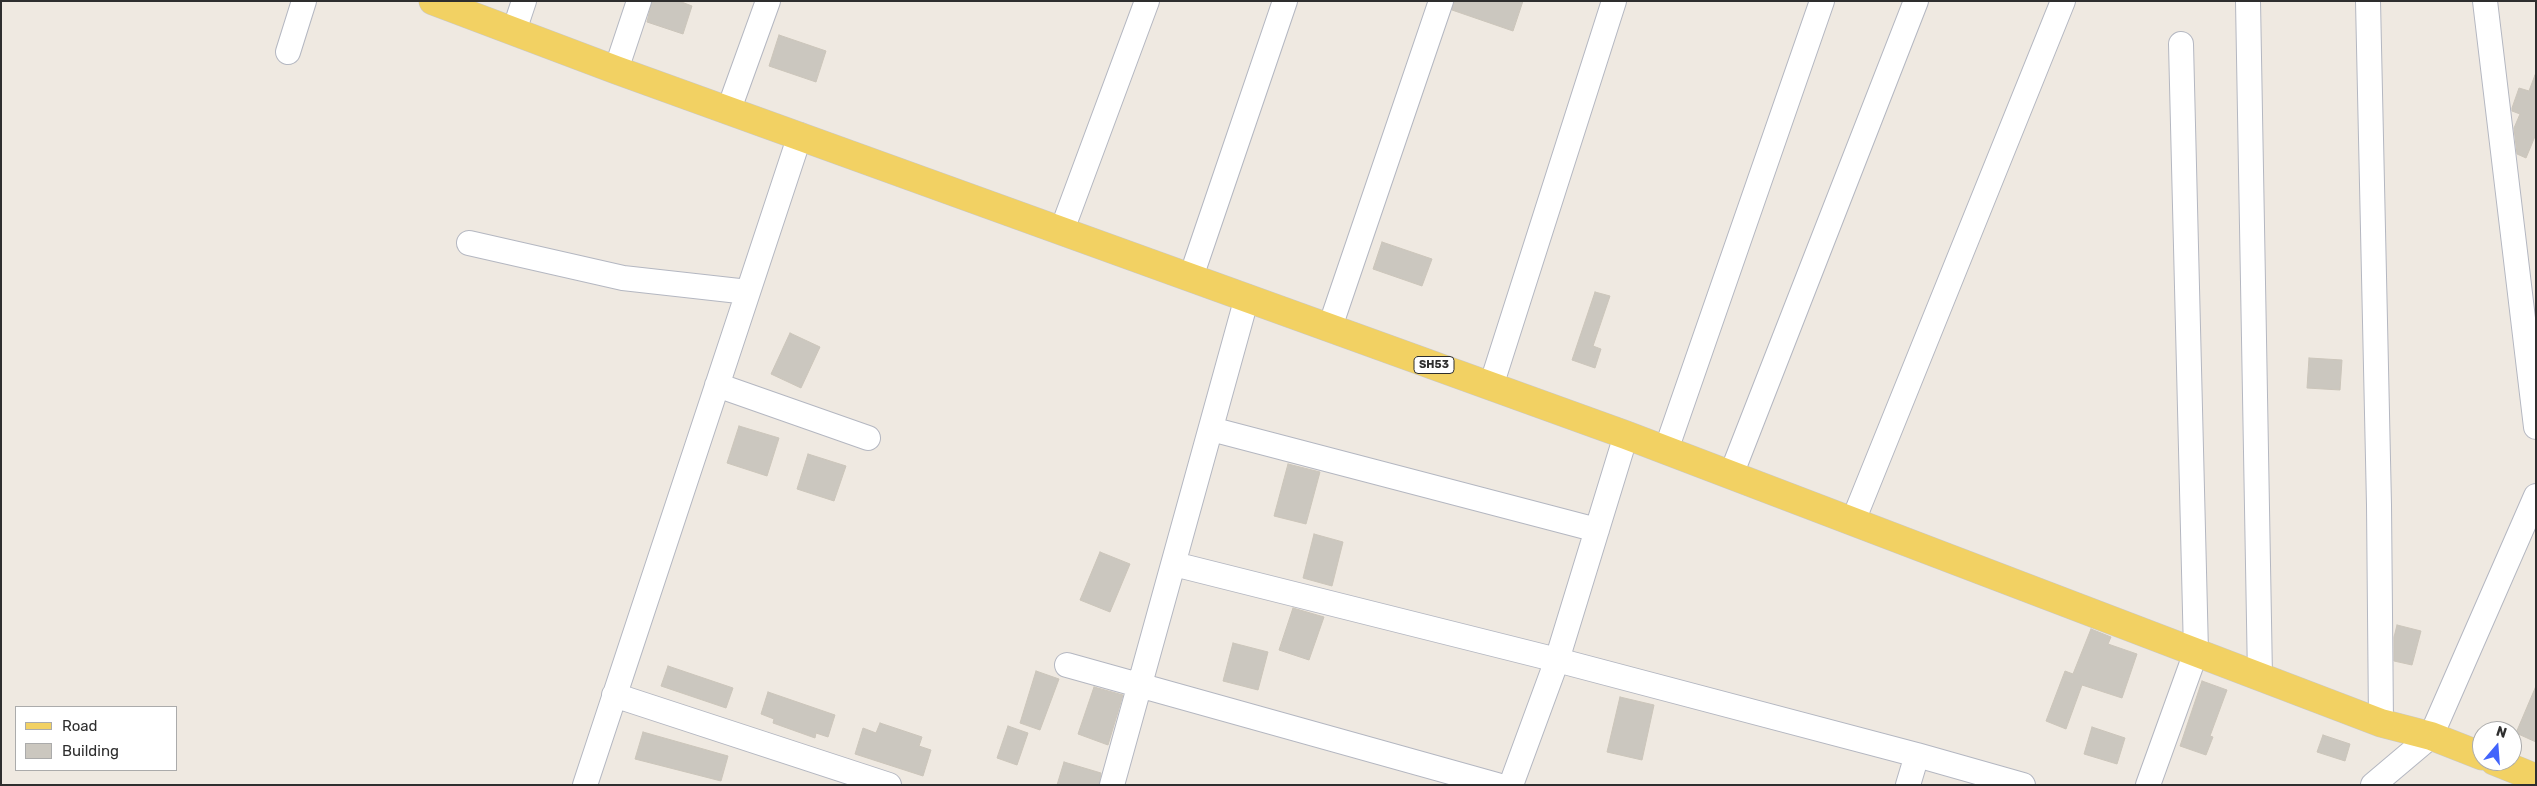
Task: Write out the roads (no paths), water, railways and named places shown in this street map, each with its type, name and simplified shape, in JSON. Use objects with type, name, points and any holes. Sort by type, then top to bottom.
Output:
[{"type":"main road","name":"SH53","points":[[433,1],[616,70],[800,134],[1626,435],[2381,723],[2431,736],[2472,752]]},
{"type":"main road","points":[[2519,771],[2536,778]]},
{"type":"street","points":[[288,52],[304,1]]},
{"type":"street","points":[[514,31],[524,1]]},
{"type":"street","points":[[616,70],[639,1]]},
{"type":"street","points":[[729,109],[768,1]]},
{"type":"street","points":[[1062,230],[1147,1]]},
{"type":"street","points":[[1191,277],[1285,1]]},
{"type":"street","points":[[1330,327],[1441,1]]},
{"type":"street","points":[[1492,386],[1614,1]]},
{"type":"street","points":[[1666,450],[1822,1]]},
{"type":"street","points":[[1731,475],[1916,1]]},
{"type":"street","points":[[1853,522],[2063,1]]},
{"type":"street","points":[[2248,1],[2260,677]]},
{"type":"street","points":[[2368,1],[2379,505],[2381,723]]},
{"type":"street","points":[[2485,1],[2536,427]]},
{"type":"street","points":[[2148,785],[2196,652],[2180,44]]},
{"type":"street","points":[[585,785],[800,134]]},
{"type":"street","points":[[469,242],[623,278],[748,292]]},
{"type":"street","points":[[1112,785],[1247,297]]},
{"type":"street","points":[[717,385],[868,438]]},
{"type":"street","points":[[1211,429],[1597,530]]},
{"type":"street","points":[[1511,785],[1557,660],[1626,435]]},
{"type":"street","points":[[2372,785],[2431,736],[2536,496]]},
{"type":"street","points":[[1174,564],[1557,660],[1917,754],[2024,785]]},
{"type":"street","points":[[1067,665],[1497,785]]},
{"type":"street","points":[[614,695],[889,785]]},
{"type":"street","points":[[1908,785],[1917,754]]}]
